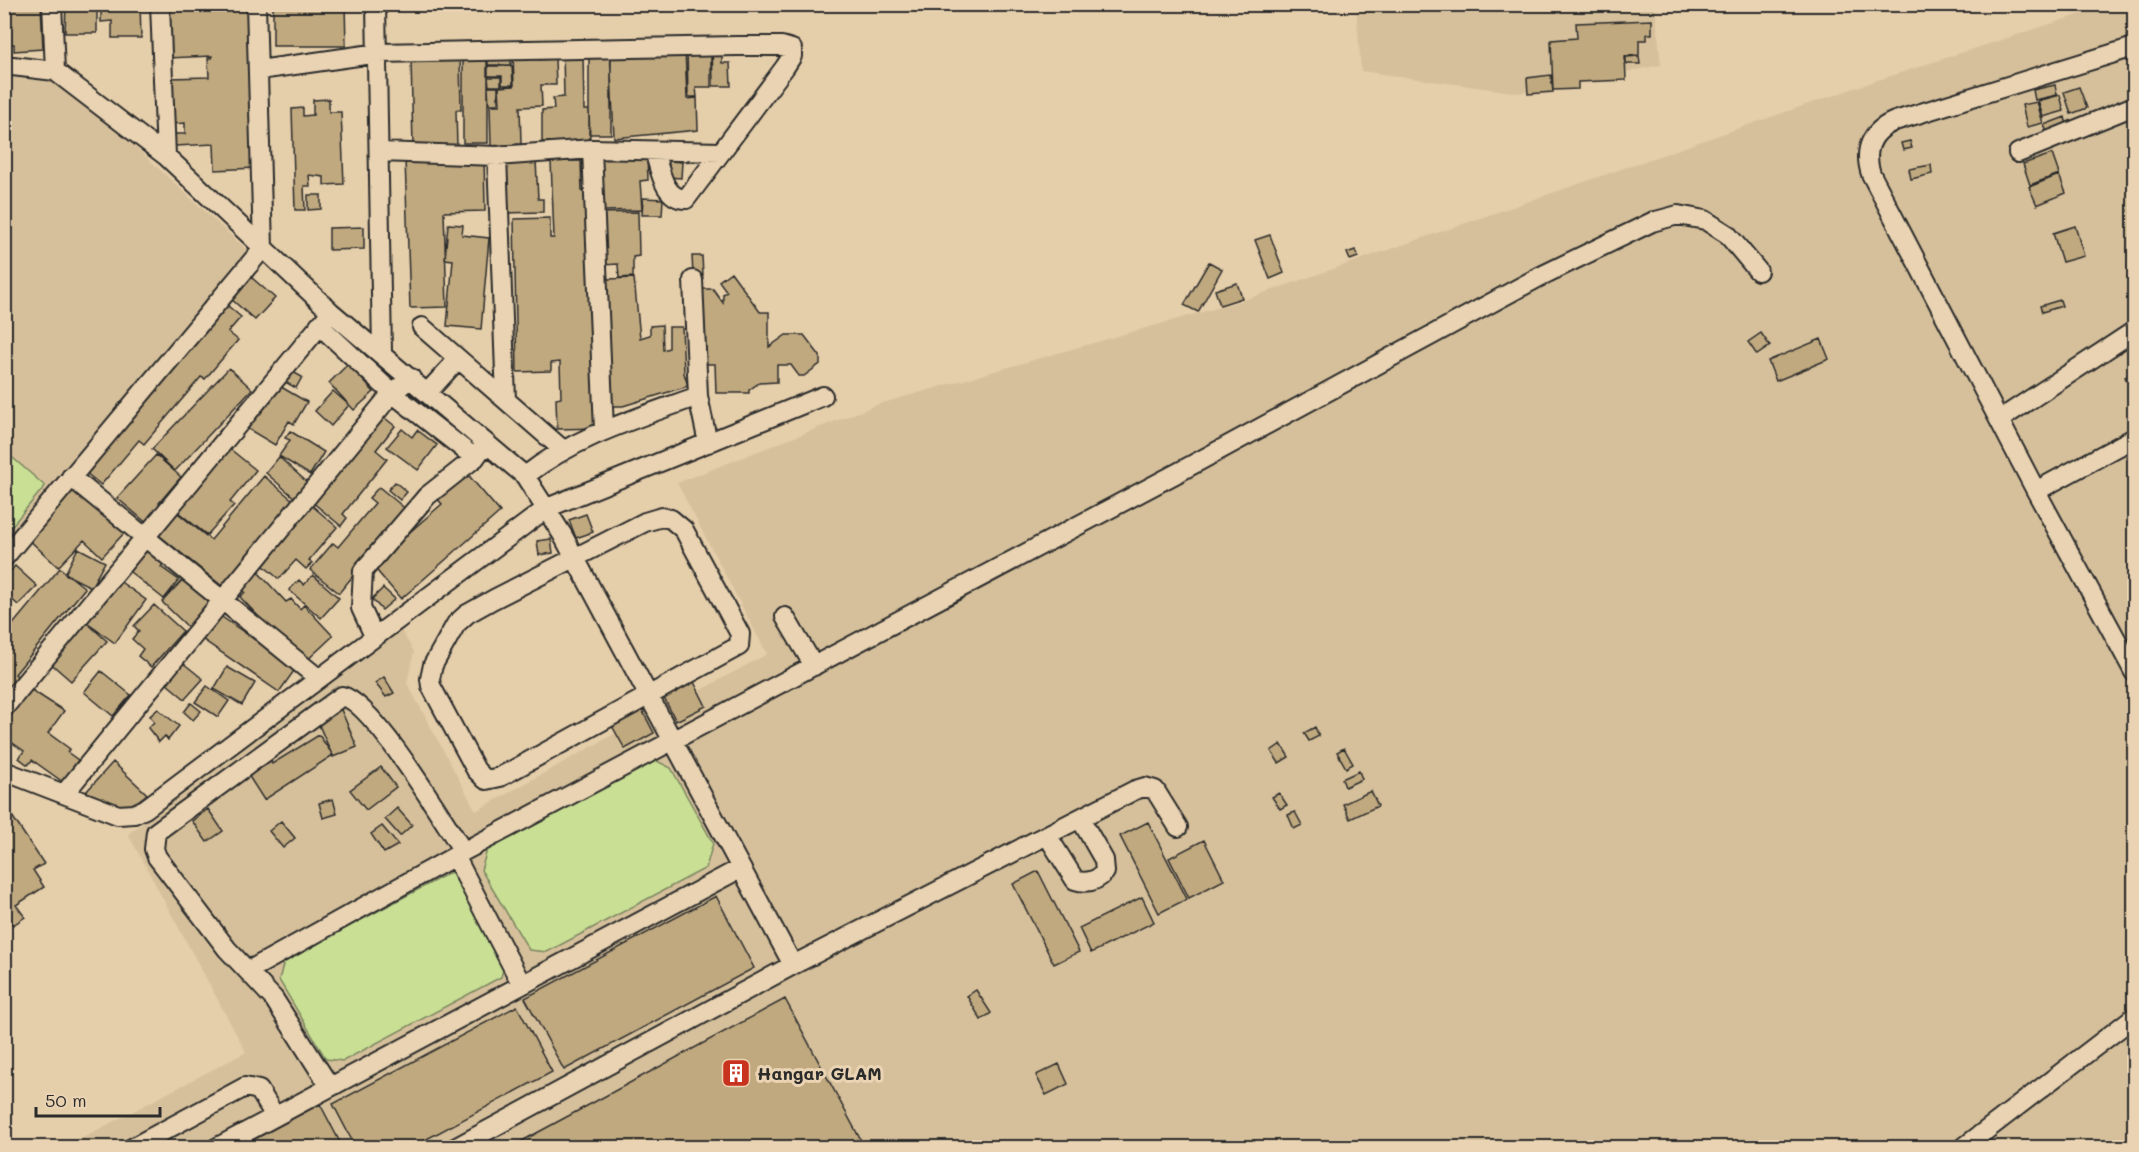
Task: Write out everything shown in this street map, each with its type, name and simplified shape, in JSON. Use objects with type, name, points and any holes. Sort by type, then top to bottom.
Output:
[{"type":"street","points":[[52,4],[55,72]]},
{"type":"street","points":[[160,4],[166,156]]},
{"type":"street","points":[[4,558],[263,248],[256,4]]},
{"type":"street","points":[[376,4],[379,53],[382,352]]},
{"type":"street","points":[[259,70],[379,53],[737,46],[782,46],[792,49],[792,56],[788,62],[686,199],[678,199],[669,193],[654,151]]},
{"type":"street","points":[[2134,46],[1895,121],[1884,126],[1870,142],[1867,153],[1871,174],[2036,491],[2134,672]]},
{"type":"street","points":[[4,65],[55,72],[166,156],[263,248],[392,393],[480,451],[525,476],[547,508],[575,558],[793,965]]},
{"type":"street","points":[[2018,153],[2134,106]]},
{"type":"street","points":[[380,152],[497,156],[592,149],[721,152]]},
{"type":"street","points":[[592,149],[604,430]]},
{"type":"street","points":[[497,156],[506,400]]},
{"type":"street","points":[[248,971],[459,854],[1541,276],[1652,222],[1678,215],[1705,220],[1727,234],[1758,271]]},
{"type":"street","points":[[693,280],[699,396],[708,443]]},
{"type":"street","points":[[325,319],[382,352],[427,393],[480,451]]},
{"type":"street","points":[[4,708],[325,319]]},
{"type":"street","points":[[423,327],[562,449]]},
{"type":"street","points":[[1999,420],[2134,331]]},
{"type":"street","points":[[427,393],[458,359]]},
{"type":"street","points":[[64,794],[392,393],[411,378]]},
{"type":"street","points":[[525,476],[562,449],[604,430],[699,396]]},
{"type":"street","points":[[4,771],[118,814],[134,814],[145,809],[547,508],[823,396]]},
{"type":"street","points":[[2036,491],[2134,438]]},
{"type":"street","points":[[374,636],[361,608],[363,571],[427,496],[480,451]]},
{"type":"street","points":[[71,477],[318,678]]},
{"type":"street","points":[[653,519],[671,519],[684,530],[740,634],[740,646],[500,777],[486,780],[476,770],[431,686],[433,665],[461,618],[575,558],[653,519]]},
{"type":"street","points":[[785,617],[814,666]]},
{"type":"street","points":[[330,1087],[274,999],[227,949],[157,857],[153,840],[162,826],[333,700],[342,696],[351,698],[372,719],[397,752],[459,854],[522,985]]},
{"type":"street","points":[[455,1148],[793,965],[1145,787],[1155,790],[1161,797],[1178,827]]},
{"type":"street","points":[[1047,835],[1075,880],[1089,882],[1101,877],[1104,872],[1104,860],[1080,818]]},
{"type":"street","points":[[216,1148],[741,868]]},
{"type":"street","points":[[1963,1148],[2134,1017]]},
{"type":"street","points":[[143,1145],[245,1088],[259,1090],[275,1116]]},
{"type":"shaded area","points":[[1356,5],[1655,5],[1661,65],[1519,93],[1361,71]]},
{"type":"shaded area","points":[[2109,5],[2134,5],[2134,1147],[63,1148],[246,1052],[128,834],[401,630],[414,652],[407,683],[476,811],[616,733],[611,723],[693,680],[699,691],[767,654],[677,483],[879,404],[1241,301],[1872,82]]},
{"type":"shaded area","points":[[5,68],[45,71],[77,93],[248,251],[5,553]]},
{"type":"green space","points":[[5,451],[45,486],[5,534]]},
{"type":"green space","points":[[655,760],[671,768],[713,843],[706,868],[547,952],[529,950],[481,870],[487,850]]},
{"type":"green space","points":[[451,872],[467,878],[508,953],[501,977],[343,1061],[326,1059],[279,980],[284,961]]},
{"type":"building","points":[[4,4],[41,4],[43,49],[14,51],[14,44],[4,44]]},
{"type":"building","points":[[66,4],[97,4],[97,33],[65,33]]},
{"type":"building","points":[[101,4],[140,4],[141,38],[112,38],[112,21],[101,22]]},
{"type":"building","points":[[165,4],[249,4],[255,168],[215,170],[214,144],[175,146],[174,134],[185,134],[185,123],[172,124],[170,78],[209,77],[208,58],[212,56],[167,58]]},
{"type":"building","points":[[273,4],[345,4],[346,46],[273,46]]},
{"type":"building","points":[[1652,20],[1652,34],[1647,34],[1647,40],[1639,40],[1639,55],[1625,56],[1626,80],[1578,82],[1578,89],[1553,90],[1551,40],[1577,38],[1576,23]]},
{"type":"building","points":[[712,42],[722,42],[722,63],[730,63],[731,86],[713,86]]},
{"type":"building","points":[[685,48],[687,99],[697,98],[698,130],[614,138],[610,50]]},
{"type":"building","points":[[687,48],[711,48],[711,87],[696,87],[697,97],[688,97]]},
{"type":"building","points":[[538,51],[538,60],[555,59],[556,85],[541,85],[542,106],[520,107],[521,144],[491,146],[490,105],[500,105],[499,87],[514,86],[513,52]]},
{"type":"building","points":[[589,51],[611,51],[611,134],[589,134]]},
{"type":"building","points":[[563,53],[583,53],[584,110],[589,110],[590,141],[542,142],[542,110],[554,109],[553,98],[564,97]]},
{"type":"building","points":[[487,55],[511,55],[511,65],[487,65]]},
{"type":"building","points":[[1639,56],[1640,64],[1626,64],[1626,57]]},
{"type":"building","points":[[460,58],[461,110],[456,110],[457,147],[413,148],[411,59]]},
{"type":"building","points":[[463,58],[488,58],[488,143],[463,143]]},
{"type":"building","points":[[487,66],[512,66],[513,85],[502,85],[502,76],[487,76]]},
{"type":"building","points":[[1551,75],[1553,92],[1528,94],[1527,78]]},
{"type":"building","points":[[488,77],[501,77],[501,86],[489,86]]},
{"type":"building","points":[[2055,85],[2057,95],[2035,100],[2033,90]]},
{"type":"building","points":[[488,87],[498,87],[498,104],[489,104]]},
{"type":"building","points":[[2079,87],[2087,108],[2071,114],[2064,92]]},
{"type":"building","points":[[2060,95],[2064,111],[2043,117],[2038,101]]},
{"type":"building","points":[[329,99],[329,112],[341,112],[344,184],[324,185],[324,177],[309,175],[310,186],[304,186],[305,210],[295,210],[292,109],[303,108],[303,116],[313,115],[313,100]]},
{"type":"building","points":[[2037,102],[2043,123],[2027,127],[2022,105]]},
{"type":"building","points":[[2065,117],[2067,125],[2047,132],[2044,125]]},
{"type":"building","points":[[1910,141],[1912,148],[1903,150],[1901,143]]},
{"type":"building","points":[[2052,154],[2059,174],[2030,185],[2023,164]]},
{"type":"building","points":[[647,155],[648,180],[640,181],[642,210],[603,211],[601,156]]},
{"type":"building","points":[[484,157],[485,211],[444,212],[447,307],[410,308],[405,159]]},
{"type":"building","points":[[536,161],[538,199],[543,199],[543,212],[504,213],[503,162]]},
{"type":"building","points":[[551,161],[581,161],[582,191],[588,191],[600,428],[557,429],[556,399],[561,398],[560,362],[551,363],[551,371],[517,372],[514,219],[550,218],[550,238],[554,238]]},
{"type":"building","points":[[669,161],[682,162],[681,178],[668,177]]},
{"type":"building","points":[[1931,165],[1932,174],[1911,179],[1909,169]]},
{"type":"building","points":[[2059,175],[2066,193],[2037,205],[2029,187]]},
{"type":"building","points":[[308,195],[321,195],[321,209],[308,210]]},
{"type":"building","points":[[643,198],[663,199],[662,215],[642,215]]},
{"type":"building","points":[[638,212],[639,256],[633,257],[633,277],[619,278],[618,264],[603,265],[601,213]]},
{"type":"building","points":[[448,224],[463,225],[462,235],[489,238],[481,329],[447,326],[453,260],[445,259]]},
{"type":"building","points":[[2075,226],[2084,256],[2062,262],[2053,233]]},
{"type":"building","points":[[364,227],[364,249],[329,250],[329,228]]},
{"type":"building","points":[[1270,235],[1284,273],[1270,279],[1255,240]]},
{"type":"building","points":[[1355,250],[1358,257],[1350,260],[1347,253]]},
{"type":"building","points":[[692,256],[702,256],[703,275],[693,276]]},
{"type":"building","points":[[1209,262],[1222,269],[1198,312],[1184,305]]},
{"type":"building","points":[[731,272],[760,312],[769,312],[769,347],[786,335],[804,335],[820,356],[820,364],[804,376],[799,376],[791,365],[777,365],[777,382],[759,383],[749,390],[749,393],[716,393],[715,364],[701,364],[700,289],[713,289],[723,303],[723,294],[727,292],[719,281]]},
{"type":"building","points":[[251,277],[275,298],[255,320],[231,299]]},
{"type":"building","points":[[634,278],[640,338],[650,335],[650,326],[662,325],[663,350],[669,348],[669,327],[682,327],[684,373],[688,386],[623,406],[612,406],[603,305],[608,304],[607,279]]},
{"type":"building","points":[[1237,283],[1242,298],[1220,305],[1215,290]]},
{"type":"building","points":[[2060,300],[2062,306],[2042,312],[2040,306]]},
{"type":"building","points":[[222,301],[241,317],[228,332],[238,340],[205,379],[201,377],[144,444],[139,440],[101,485],[80,468]]},
{"type":"building","points":[[1761,333],[1770,346],[1757,355],[1748,342]]},
{"type":"building","points":[[1821,339],[1829,359],[1776,381],[1768,361]]},
{"type":"building","points":[[348,364],[374,392],[354,410],[329,383]]},
{"type":"building","points":[[229,368],[252,389],[175,471],[152,449]]},
{"type":"building","points":[[291,371],[302,377],[296,388],[285,382]]},
{"type":"building","points":[[2134,373],[2134,390],[2131,391],[2125,377]]},
{"type":"building","points":[[276,384],[307,402],[294,424],[289,421],[275,445],[248,429]]},
{"type":"building","points":[[333,391],[349,405],[331,426],[315,411]]},
{"type":"building","points":[[381,415],[395,426],[376,450],[387,459],[343,514],[347,518],[341,526],[311,501]]},
{"type":"building","points":[[402,429],[412,437],[417,430],[437,445],[418,470],[387,447]]},
{"type":"building","points":[[290,431],[324,452],[310,475],[279,456],[290,440],[285,438]]},
{"type":"building","points":[[230,449],[256,470],[230,502],[234,505],[207,535],[178,512]]},
{"type":"building","points":[[156,455],[181,477],[159,503],[164,508],[149,525],[117,498]]},
{"type":"building","points":[[279,457],[309,484],[296,499],[266,473]]},
{"type":"building","points":[[464,470],[500,512],[401,599],[372,565],[442,504],[435,496]]},
{"type":"building","points":[[264,476],[294,501],[222,586],[155,532],[174,510],[211,540]]},
{"type":"building","points":[[395,482],[407,492],[400,500],[388,490]]},
{"type":"building","points":[[74,483],[126,531],[102,557],[84,540],[58,567],[25,536]]},
{"type":"building","points":[[379,487],[407,510],[339,593],[310,570],[333,543],[338,547],[375,503],[369,498]]},
{"type":"building","points":[[309,503],[337,527],[309,560],[312,563],[306,569],[296,560],[279,579],[259,562]]},
{"type":"building","points":[[586,514],[593,532],[576,538],[569,520]]},
{"type":"building","points":[[551,539],[553,553],[539,555],[537,541]]},
{"type":"building","points":[[145,544],[166,561],[161,567],[179,580],[164,599],[125,568]]},
{"type":"building","points":[[78,548],[105,562],[91,587],[65,574]]},
{"type":"building","points":[[15,566],[37,586],[18,605],[4,592],[4,578]]},
{"type":"building","points":[[60,568],[85,588],[15,674],[18,677],[4,694],[4,635]]},
{"type":"building","points":[[256,570],[286,602],[291,599],[300,609],[304,605],[333,636],[303,664],[240,597],[245,592],[239,586]]},
{"type":"building","points":[[313,575],[339,598],[321,618],[289,590],[299,580],[304,585]]},
{"type":"building","points":[[186,576],[214,601],[189,628],[162,602]]},
{"type":"building","points":[[115,578],[146,600],[115,643],[84,621]]},
{"type":"building","points":[[383,588],[395,599],[382,610],[372,599]]},
{"type":"building","points":[[154,605],[183,631],[151,667],[138,656],[143,649],[132,639],[139,631],[134,626]]},
{"type":"building","points":[[219,615],[296,668],[279,692],[202,639]]},
{"type":"building","points":[[85,621],[107,641],[71,681],[48,661]]},
{"type":"building","points":[[178,659],[203,679],[185,699],[161,679]]},
{"type":"building","points":[[227,667],[255,683],[242,705],[214,689]]},
{"type":"building","points":[[101,671],[131,695],[113,716],[84,692]]},
{"type":"building","points":[[384,677],[394,693],[386,697],[375,683]]},
{"type":"building","points":[[693,680],[706,706],[676,721],[663,696]]},
{"type":"building","points":[[207,686],[229,701],[218,717],[195,702]]},
{"type":"building","points":[[27,687],[64,711],[48,733],[70,749],[67,752],[78,760],[63,782],[32,760],[28,765],[19,758],[24,751],[4,737],[4,718]]},
{"type":"building","points":[[191,703],[201,711],[193,720],[184,712]]},
{"type":"building","points":[[339,705],[357,747],[333,757],[315,716]]},
{"type":"building","points":[[641,708],[654,733],[625,749],[611,724]]},
{"type":"building","points":[[158,709],[179,726],[168,740],[165,736],[159,742],[148,728],[154,722],[150,716]]},
{"type":"building","points":[[1315,727],[1319,736],[1309,741],[1304,733]]},
{"type":"building","points":[[319,735],[333,755],[264,800],[248,775],[271,762],[272,764]]},
{"type":"building","points":[[1281,744],[1289,757],[1279,763],[1271,751]]},
{"type":"building","points":[[1344,748],[1353,764],[1346,768],[1337,752]]},
{"type":"building","points":[[113,762],[147,794],[128,809],[86,792]]},
{"type":"building","points":[[381,767],[396,787],[366,810],[350,790]]},
{"type":"building","points":[[1359,771],[1362,779],[1345,787],[1342,779]]},
{"type":"building","points":[[1371,791],[1378,806],[1350,819],[1343,804]]},
{"type":"building","points":[[1279,793],[1287,805],[1280,809],[1272,797]]},
{"type":"building","points":[[333,799],[337,814],[323,818],[319,803]]},
{"type":"building","points":[[397,808],[412,825],[400,836],[385,819]]},
{"type":"building","points":[[208,809],[223,831],[207,842],[192,821]]},
{"type":"building","points":[[1295,812],[1302,825],[1294,829],[1288,815]]},
{"type":"building","points":[[12,816],[44,864],[33,870],[44,887],[16,905],[25,917],[13,925],[4,914],[4,822]]},
{"type":"building","points":[[281,821],[295,838],[283,848],[269,831]]},
{"type":"building","points":[[1148,822],[1187,899],[1159,913],[1120,836]]},
{"type":"building","points":[[382,826],[398,845],[384,853],[371,834]]},
{"type":"building","points":[[1204,840],[1224,880],[1189,898],[1169,858]]},
{"type":"building","points":[[1038,871],[1079,952],[1054,964],[1013,884]]},
{"type":"building","points":[[716,896],[754,968],[564,1070],[525,998]]},
{"type":"building","points":[[1142,897],[1154,922],[1091,953],[1079,928]]},
{"type":"building","points":[[976,990],[991,1013],[981,1020],[967,996]]},
{"type":"building","name":"Hangar GLAM","points":[[785,999],[865,1148],[509,1148]]},
{"type":"building","points":[[517,1006],[552,1072],[410,1148],[356,1148],[333,1104]]},
{"type":"building","points":[[1059,1064],[1068,1084],[1046,1095],[1036,1075]]},
{"type":"building","points":[[320,1104],[343,1148],[238,1148]]},
{"type":"place","name":"Hangar GLAM","points":[[736,1073]]}]
